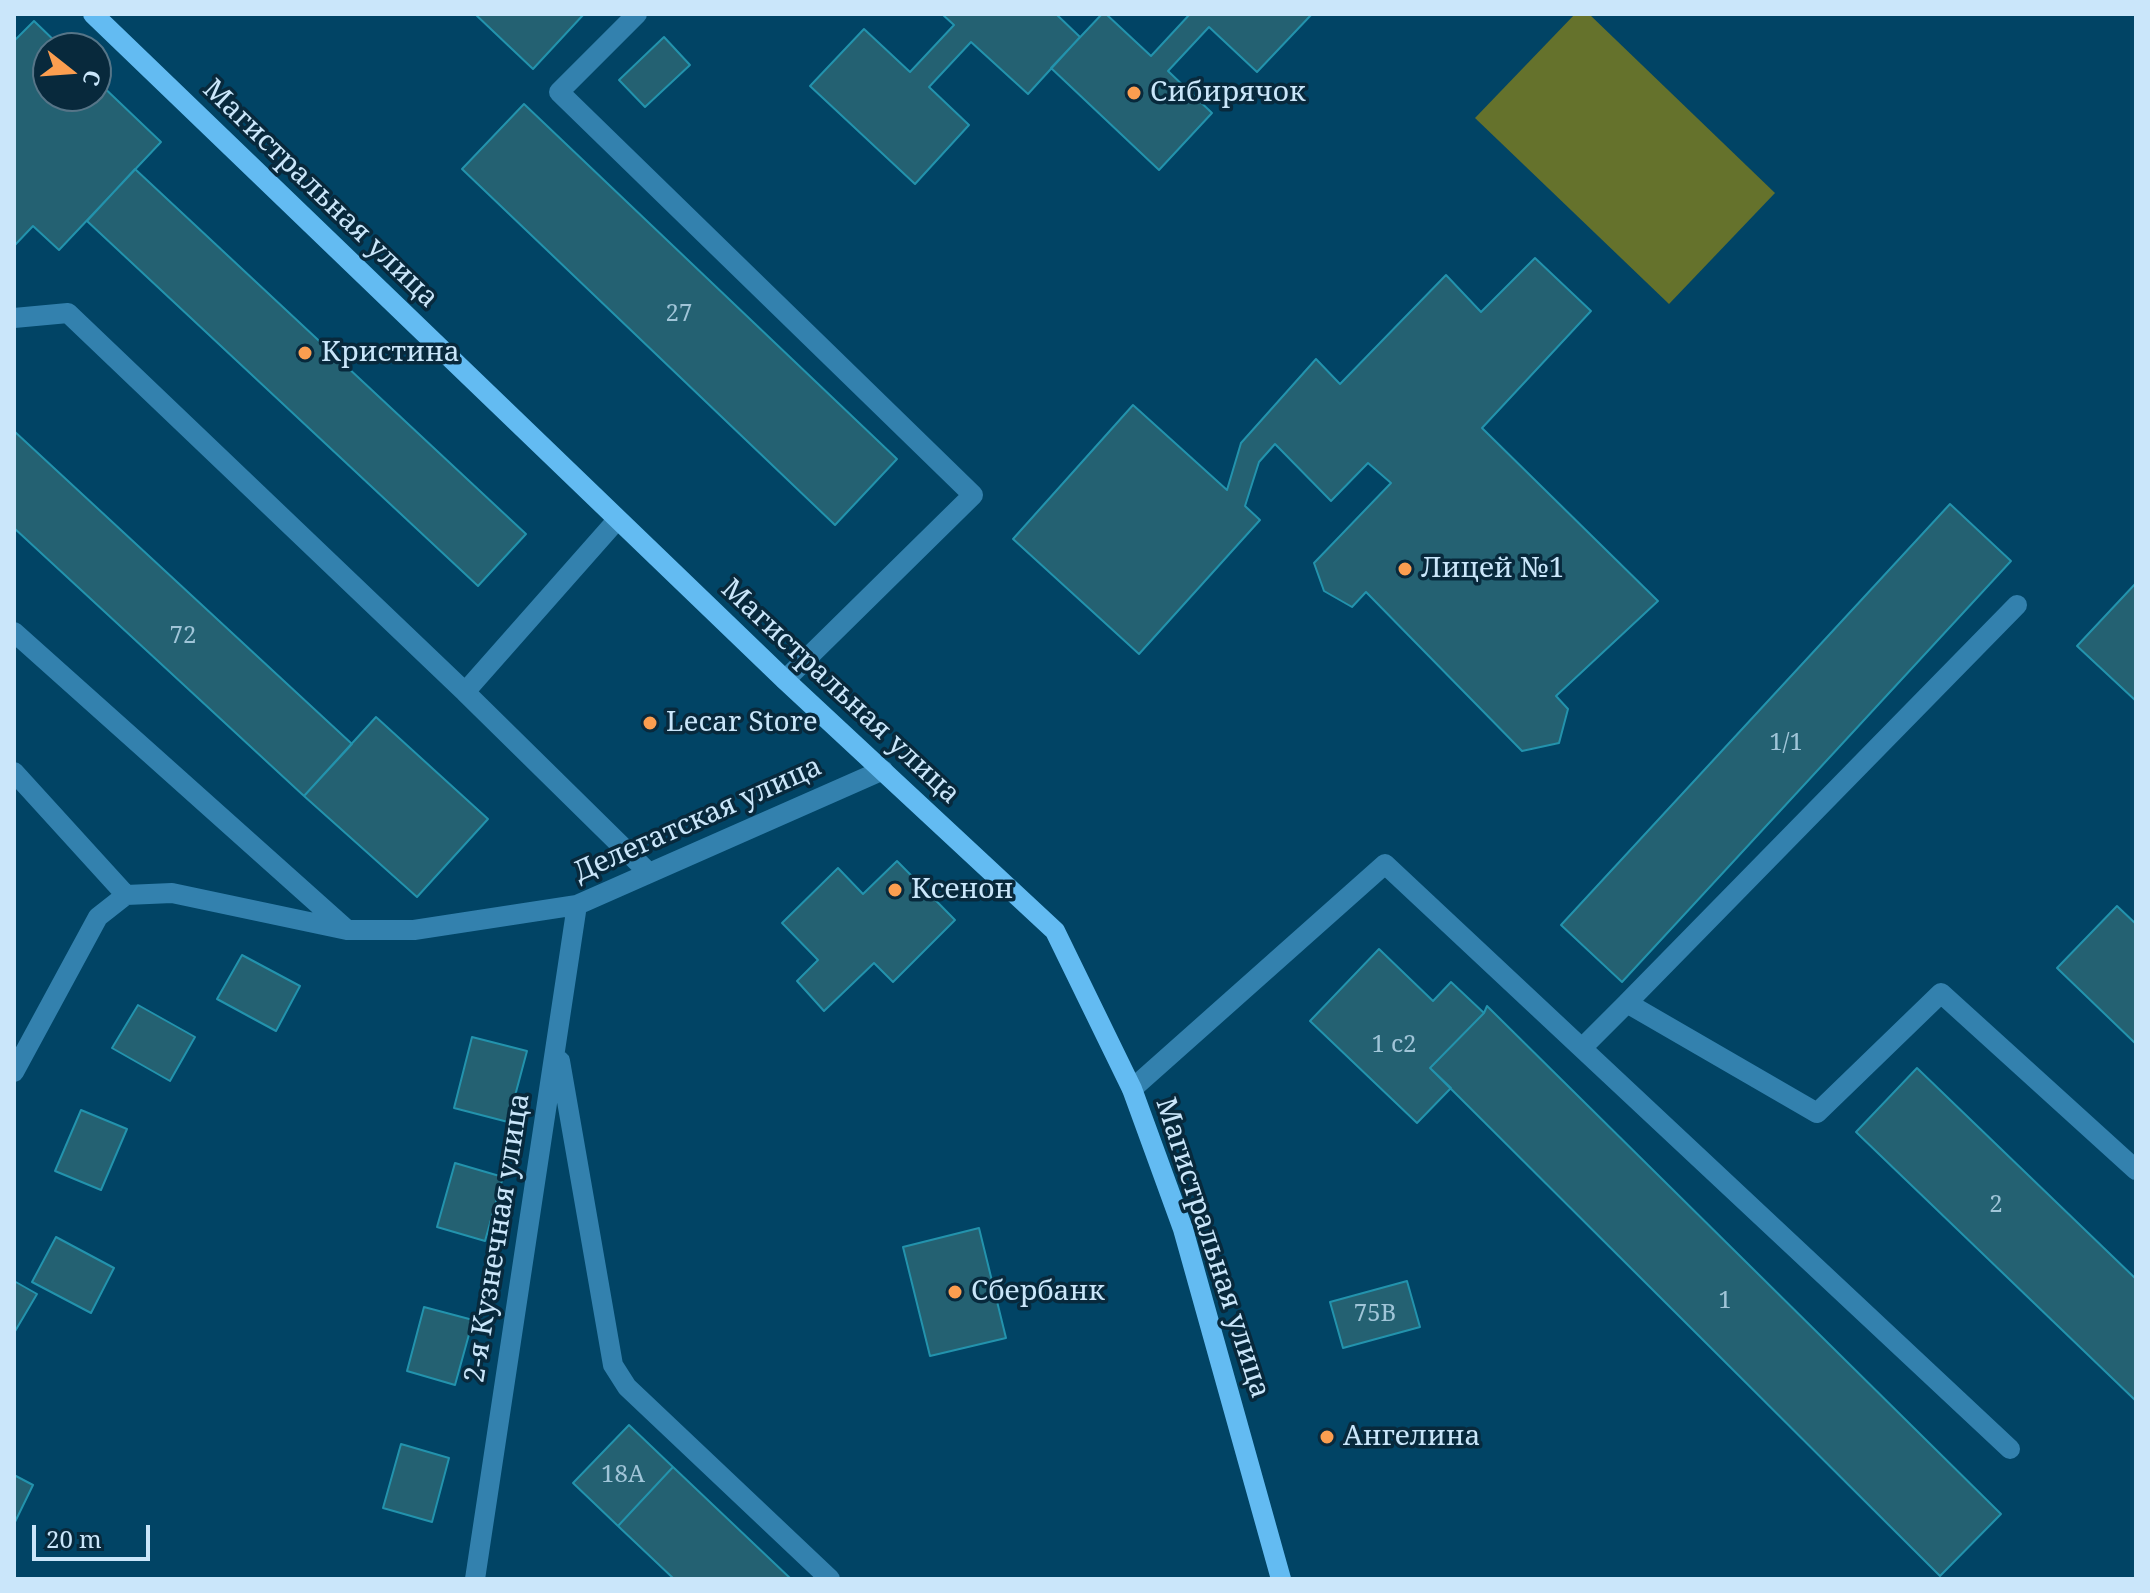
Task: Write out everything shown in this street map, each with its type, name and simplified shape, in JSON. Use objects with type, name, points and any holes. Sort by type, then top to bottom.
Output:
[{"type":"main road","name":"Магистральная улица","points":[[93,14],[617,520],[1055,931],[1132,1089],[1183,1229],[1281,1579]]},
{"type":"street","points":[[637,14],[559,92],[973,495],[785,680]]},
{"type":"street","points":[[14,318],[68,313],[465,692],[649,873]]},
{"type":"street","points":[[465,692],[617,520]]},
{"type":"street","points":[[1582,1048],[2017,605]]},
{"type":"street","points":[[14,632],[347,930]]},
{"type":"street","name":"Делегатская улица","points":[[126,895],[172,893],[347,930],[414,930],[577,905],[883,770]]},
{"type":"street","points":[[14,772],[126,895],[98,917],[14,1072]]},
{"type":"street","points":[[1132,1089],[1385,864],[2010,1449]]},
{"type":"street","name":"2-я Кузнечная улица","points":[[475,1579],[577,905]]},
{"type":"street","points":[[1627,1003],[1817,1113],[1941,993],[2136,1170]]},
{"type":"street","points":[[556,1041],[613,1365],[627,1387],[830,1579]]},
{"type":"green space","points":[[1575,14],[1589,14],[1775,193],[1669,304],[1475,118]]},
{"type":"building","points":[[475,14],[584,14],[533,69]]},
{"type":"building","points":[[942,14],[1056,14],[1080,37],[1028,94],[971,42],[929,87],[969,125],[915,184],[810,86],[864,29],[910,72],[954,25]]},
{"type":"building","name":"Сибирячок","points":[[1102,14],[1106,14],[1151,56],[1190,14],[1312,14],[1257,72],[1209,27],[1168,71],[1212,113],[1159,170],[1051,68]]},
{"type":"building","points":[[34,21],[45,32],[32,32],[32,112],[112,112],[112,95],[161,142],[59,250],[33,226],[14,246],[14,41]]},
{"type":"building","points":[[664,37],[690,65],[645,107],[619,80]]},
{"type":"building","points":[[524,104],[897,459],[835,525],[462,169]]},
{"type":"building","points":[[135,169],[526,534],[478,586],[87,221]]},
{"type":"building","points":[[1535,258],[1591,311],[1482,428],[1658,601],[1556,696],[1568,709],[1559,743],[1522,751],[1366,592],[1352,607],[1324,591],[1314,563],[1391,483],[1368,463],[1331,501],[1275,444],[1259,462],[1245,506],[1260,520],[1139,654],[1013,539],[1133,405],[1227,490],[1241,443],[1316,359],[1340,384],[1446,275],[1481,312]]},
{"type":"building","points":[[14,431],[352,744],[304,796],[14,528]]},
{"type":"building","points":[[1950,504],[2011,561],[1622,982],[1561,925]]},
{"type":"building","points":[[2136,583],[2136,701],[2077,646]]},
{"type":"building","points":[[376,717],[488,819],[417,897],[304,796]]},
{"type":"building","points":[[897,861],[955,920],[893,982],[874,963],[824,1011],[797,981],[818,960],[782,923],[838,868],[863,894]]},
{"type":"building","points":[[2117,906],[2136,924],[2136,1044],[2057,968]]},
{"type":"building","points":[[1379,949],[1433,1001],[1451,982],[1484,1013],[1430,1068],[1451,1088],[1417,1123],[1310,1021]]},
{"type":"building","points":[[242,955],[300,986],[276,1031],[217,999]]},
{"type":"building","points":[[138,1005],[195,1037],[170,1081],[112,1048]]},
{"type":"building","points":[[1487,1006],[2001,1514],[1940,1576],[1430,1068],[1484,1013]]},
{"type":"building","points":[[472,1037],[527,1051],[508,1122],[454,1108]]},
{"type":"building","points":[[1917,1068],[2136,1279],[2136,1401],[1856,1132]]},
{"type":"building","points":[[81,1110],[127,1129],[101,1190],[55,1171]]},
{"type":"building","points":[[455,1163],[503,1177],[485,1241],[437,1227]]},
{"type":"building","name":"Сбербанк","points":[[979,1228],[1006,1338],[930,1356],[903,1247]]},
{"type":"building","points":[[56,1237],[114,1268],[91,1313],[32,1282]]},
{"type":"building","points":[[14,1281],[37,1294],[14,1333]]},
{"type":"building","points":[[1407,1281],[1420,1327],[1343,1348],[1330,1302]]},
{"type":"building","points":[[424,1307],[473,1320],[455,1385],[407,1371]]},
{"type":"building","points":[[629,1425],[673,1467],[618,1526],[573,1483]]},
{"type":"building","points":[[401,1444],[449,1458],[432,1522],[383,1508]]},
{"type":"building","points":[[673,1467],[791,1579],[674,1579],[618,1526]]},
{"type":"building","points":[[14,1475],[33,1485],[14,1524]]},
{"type":"place","name":"Сибирячок","points":[[1134,93]]},
{"type":"place","name":"Кристина","points":[[305,353]]},
{"type":"place","name":"Лицей №1","points":[[1405,569]]},
{"type":"place","name":"Lecar Store","points":[[650,723]]},
{"type":"place","name":"Ксенон","points":[[895,890]]},
{"type":"place","name":"Сбербанк","points":[[955,1292]]},
{"type":"place","name":"Ангелина","points":[[1327,1437]]}]
